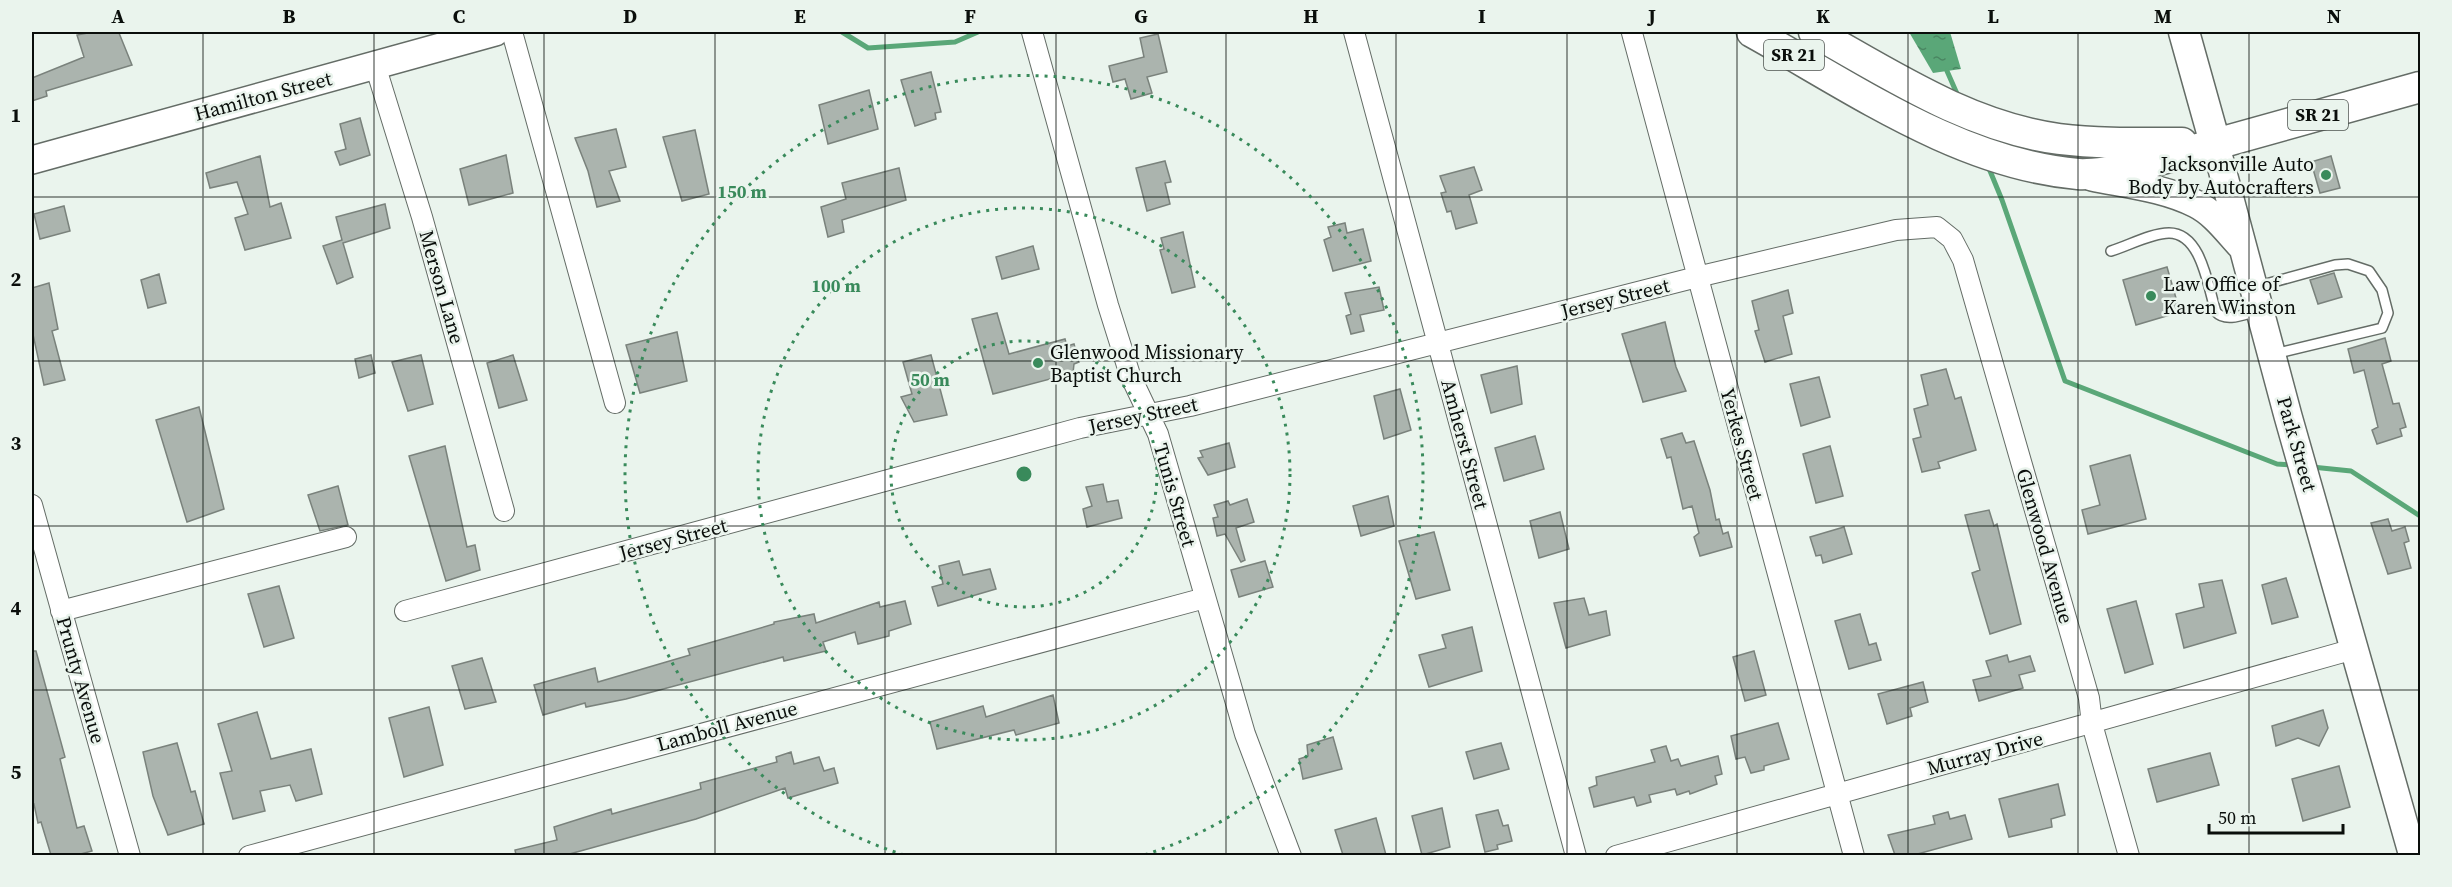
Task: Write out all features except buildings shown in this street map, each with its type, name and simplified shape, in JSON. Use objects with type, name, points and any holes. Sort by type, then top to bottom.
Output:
[{"type":"main road","name":"SR 21","points":[[1752,32],[1943,136],[1997,157],[2026,165],[2079,174],[2119,171],[2421,87]]},
{"type":"main road","name":"SR 21","points":[[1814,32],[1946,105],[1990,122],[2058,139],[2118,143],[2215,143]]},
{"type":"main road","name":"Park Street","points":[[2184,32],[2215,143]]},
{"type":"street","name":"Hamilton Street","points":[[32,160],[495,32]]},
{"type":"street","points":[[512,32],[615,403]]},
{"type":"street","name":"Tunis Street","points":[[1032,32],[1108,305],[1130,375],[1147,416],[1158,434],[1245,734],[1290,855]]},
{"type":"street","name":"Amherst Street","points":[[1354,32],[1576,855]]},
{"type":"street","name":"Yerkes Street","points":[[1632,33],[1854,855]]},
{"type":"street","name":"Merson Lane","points":[[375,64],[422,217],[504,511]]},
{"type":"street","name":"Park Street","points":[[2215,143],[2271,355],[2413,855]]},
{"type":"street","points":[[2079,174],[2175,195],[2198,204],[2218,221],[2243,248]]},
{"type":"street","name":"Jersey Street","points":[[405,611],[1080,428],[1147,416],[1697,276],[1920,226],[1937,227],[1952,239]]},
{"type":"street","name":"Glenwood Avenue","points":[[1952,239],[1963,260],[2089,698],[2092,724],[2129,855]]},
{"type":"street","name":"Prunty Avenue","points":[[32,505],[35,531],[62,611],[130,855]]},
{"type":"street","points":[[62,611],[346,537]]},
{"type":"street","name":"Lamboll Avenue","points":[[249,855],[1205,598]]},
{"type":"street","name":"Murray Drive","points":[[1616,855],[2354,649]]},
{"type":"lane","points":[[2110,251],[2167,233],[2181,235],[2196,251],[2216,312],[2220,317],[2227,318],[2257,299],[2335,265],[2348,264],[2369,271],[2382,290],[2388,313],[2382,328],[2271,355]]},
{"type":"water","points":[[1909,32],[1950,32],[1961,69],[1933,73]]},
{"type":"waterway","points":[[842,32],[868,48],[955,42],[978,32]]},
{"type":"waterway","points":[[1947,71],[1958,96]]},
{"type":"waterway","points":[[1988,166],[2065,381],[2277,464],[2294,465]]},
{"type":"waterway","points":[[2312,467],[2351,471],[2420,516]]},
{"type":"place","name":"Jacksonville Auto Body by Autocrafters","points":[[2326,175]]},
{"type":"place","name":"Law Office of Karen Winston","points":[[2151,296]]},
{"type":"place","name":"Glenwood Missionary Baptist Church","points":[[1038,363]]}]
